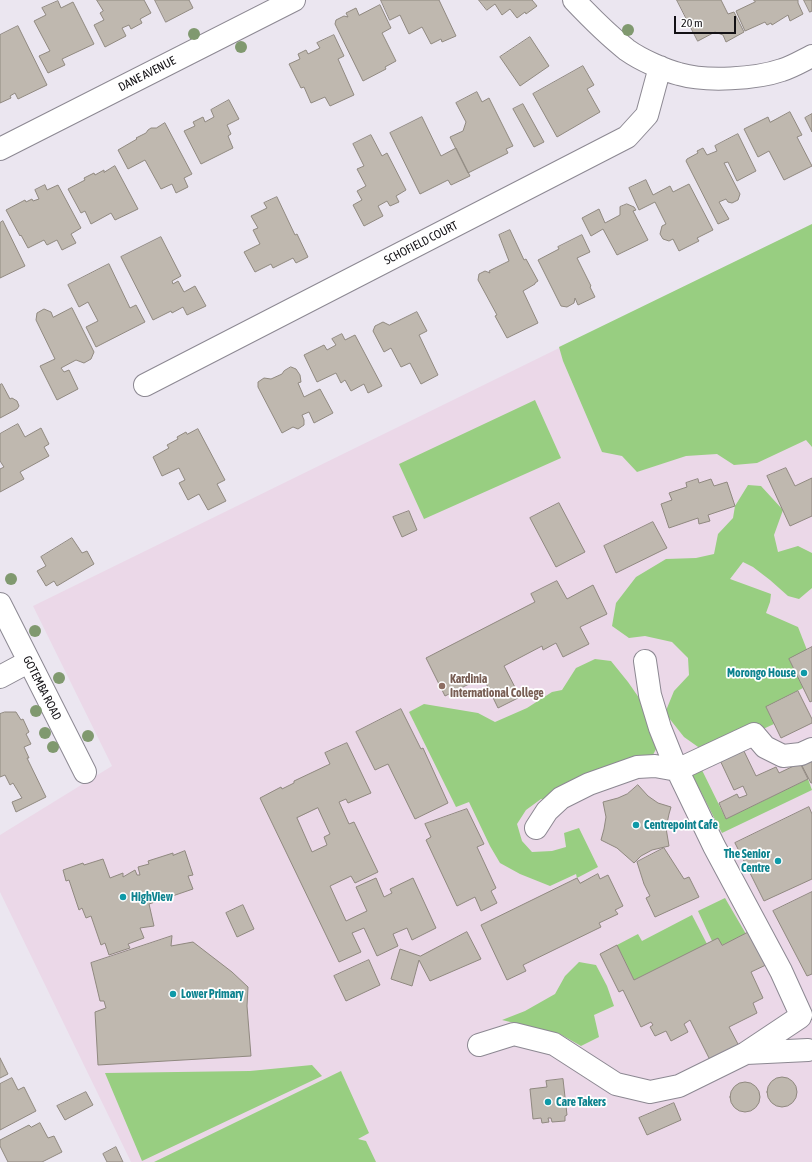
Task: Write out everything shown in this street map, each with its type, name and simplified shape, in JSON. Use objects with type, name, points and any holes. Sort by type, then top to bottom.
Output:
[{"type":"street","name":"DANE AVENUE","points":[[0,149],[294,0]]},
{"type":"street","points":[[574,0],[600,27],[629,51],[660,68],[680,75],[706,78],[749,77],[782,70],[812,56]]},
{"type":"street","name":"SCHOFIELD COURT","points":[[144,386],[627,137],[647,115],[660,68]]},
{"type":"street","name":"GOTEMBA ROAD","points":[[0,604],[28,662],[85,772]]},
{"type":"street","points":[[644,661],[650,695],[660,728],[677,770],[714,846],[780,971],[804,1011],[798,1029],[804,1046],[810,1052]]},
{"type":"street","points":[[0,676],[28,662]]},
{"type":"street","points":[[536,828],[547,811],[561,798],[589,784],[636,767],[655,766],[677,770],[754,734],[765,747],[784,756],[801,754],[812,749]]},
{"type":"street","points":[[479,1045],[514,1034],[554,1044],[616,1084],[650,1092],[679,1086],[746,1053],[804,1011]]},
{"type":"street","points":[[746,1053],[810,1052]]},
{"type":"shaded area","name":"Kardinia International College","points":[[812,224],[812,1162],[131,1162],[0,892],[0,835],[112,766],[33,606]]},
{"type":"green space","points":[[812,224],[812,447],[806,440],[757,463],[734,465],[717,454],[686,456],[637,472],[622,456],[602,452],[563,361],[559,347]]},
{"type":"green space","points":[[535,400],[561,458],[424,519],[399,464]]},
{"type":"green space","points":[[748,485],[761,486],[783,510],[774,535],[778,552],[798,546],[812,553],[812,588],[799,599],[788,596],[753,567],[743,562],[730,579],[771,594],[766,613],[798,627],[807,650],[789,659],[803,688],[766,707],[774,724],[715,751],[701,749],[684,737],[665,713],[674,691],[689,675],[688,658],[672,642],[645,636],[629,638],[612,626],[616,603],[636,577],[666,559],[696,558],[714,554],[718,534],[733,518],[735,506]]},
{"type":"green space","points":[[595,659],[611,661],[644,705],[661,739],[653,755],[561,798],[541,799],[526,810],[517,824],[522,841],[532,852],[552,851],[566,847],[564,833],[579,828],[598,867],[577,878],[576,874],[550,886],[520,874],[500,863],[490,846],[469,802],[456,807],[409,712],[424,704],[478,713],[495,722],[527,708],[552,692],[562,690],[576,668]]},
{"type":"green space","points":[[699,764],[726,819],[808,779],[812,790],[722,833],[689,769]]},
{"type":"green space","points":[[725,898],[746,934],[722,945],[712,941],[698,911]]},
{"type":"green space","points":[[692,915],[707,944],[634,980],[617,945],[638,934],[642,941]]},
{"type":"green space","points":[[579,962],[596,965],[607,986],[614,1006],[594,1015],[599,1037],[581,1046],[560,1034],[502,1020],[525,1011],[555,994],[565,976]]},
{"type":"green space","points":[[312,1065],[322,1076],[142,1161],[105,1073],[250,1071]]},
{"type":"green space","points":[[341,1071],[369,1133],[358,1139],[366,1141],[376,1162],[154,1162]]},
{"type":"building","points":[[97,0],[144,0],[151,13],[140,19],[142,23],[131,29],[129,25],[122,28],[126,36],[105,47],[94,25],[104,20],[100,13],[103,11]]},
{"type":"building","points":[[155,0],[189,0],[193,8],[166,22]]},
{"type":"building","points":[[381,0],[439,0],[456,36],[442,42],[441,39],[431,44],[422,27],[409,34],[400,15],[390,20]]},
{"type":"building","points":[[479,0],[532,0],[537,6],[526,14],[525,12],[517,18],[510,9],[502,15],[495,4],[487,10]]},
{"type":"building","points":[[677,0],[721,0],[728,14],[734,12],[744,32],[726,42],[723,35],[715,32],[698,41]]},
{"type":"building","points":[[754,0],[798,0],[803,14],[790,21],[788,15],[772,25],[771,23],[767,25],[765,22],[745,31],[736,11],[755,2]]},
{"type":"building","points":[[804,0],[812,0],[812,11],[810,12]]},
{"type":"building","points":[[58,1],[61,8],[73,2],[94,44],[62,59],[65,65],[48,73],[39,56],[50,51],[34,21],[46,15],[42,8]]},
{"type":"building","points":[[380,5],[391,28],[382,33],[396,61],[385,67],[386,69],[363,81],[335,24],[336,20],[344,16],[348,17],[346,13],[356,8],[359,15]]},
{"type":"building","points":[[18,26],[47,85],[18,99],[15,93],[10,96],[11,98],[0,103],[0,35]]},
{"type":"building","points":[[334,35],[344,56],[338,59],[354,95],[330,106],[325,97],[311,103],[304,87],[301,88],[289,64],[300,59],[298,54],[306,50],[308,54],[320,48],[317,43]]},
{"type":"building","points":[[530,37],[549,66],[520,86],[500,57]]},
{"type":"building","points":[[583,66],[594,85],[587,89],[600,112],[557,137],[533,94]]},
{"type":"building","points":[[477,92],[482,102],[489,98],[513,146],[506,149],[508,153],[468,173],[450,137],[463,131],[466,122],[456,103]]},
{"type":"building","points":[[229,100],[239,119],[227,125],[231,134],[228,136],[233,148],[201,164],[184,131],[195,126],[193,122],[203,117],[205,122],[214,117],[211,110]]},
{"type":"building","points":[[523,104],[544,142],[534,147],[513,109]]},
{"type":"building","points":[[790,112],[802,135],[797,137],[812,166],[784,180],[769,151],[758,157],[744,129],[768,117],[770,122]]},
{"type":"building","points":[[812,114],[812,132],[805,118]]},
{"type":"building","points":[[422,117],[441,156],[456,148],[470,176],[451,185],[448,180],[420,194],[390,133]]},
{"type":"building","points":[[165,123],[192,174],[184,178],[188,187],[176,193],[172,184],[161,189],[145,160],[128,169],[118,150],[146,133],[151,128],[156,128]]},
{"type":"building","points":[[738,134],[756,171],[737,181],[728,162],[724,163],[740,194],[738,200],[732,203],[728,202],[726,199],[719,202],[729,219],[718,224],[686,161],[698,153],[697,151],[703,148],[707,155],[717,151],[715,146]]},
{"type":"building","points":[[371,135],[382,156],[387,153],[406,190],[396,196],[399,202],[390,206],[387,201],[378,206],[383,216],[364,226],[353,205],[362,200],[357,191],[366,186],[357,169],[364,166],[353,144]]},
{"type":"building","points":[[115,166],[138,209],[115,220],[111,213],[91,224],[85,211],[81,213],[68,189],[85,180],[84,178],[94,173],[95,175],[104,170],[104,172]]},
{"type":"building","points":[[646,180],[653,195],[670,186],[673,192],[689,184],[713,230],[697,238],[699,241],[679,251],[673,239],[669,241],[663,239],[660,234],[662,226],[666,224],[655,202],[639,210],[629,188]]},
{"type":"building","points":[[45,185],[47,190],[58,185],[81,228],[71,234],[76,243],[62,250],[57,240],[47,245],[44,240],[28,248],[6,210],[25,200],[26,202],[32,199],[33,201],[39,199],[35,190]]},
{"type":"building","points":[[277,197],[295,235],[297,234],[308,257],[296,263],[293,258],[273,268],[271,264],[255,272],[244,252],[260,244],[253,230],[258,228],[251,216],[267,208],[264,203]]},
{"type":"building","points":[[627,204],[634,207],[636,210],[633,211],[648,240],[617,255],[603,229],[591,236],[582,218],[599,209],[605,223],[620,215],[620,207]]},
{"type":"building","points":[[3,221],[25,266],[0,278],[0,223]]},
{"type":"building","points":[[510,230],[524,260],[526,259],[538,281],[523,291],[538,323],[507,338],[495,316],[497,315],[478,280],[479,274],[485,271],[490,273],[489,271],[509,261],[499,235]]},
{"type":"building","points":[[582,235],[590,252],[577,258],[595,297],[578,305],[575,298],[574,303],[567,307],[561,306],[538,260],[559,249],[558,247]]},
{"type":"building","points":[[161,237],[181,276],[172,281],[173,284],[178,281],[184,292],[195,286],[206,306],[187,315],[183,307],[153,320],[121,257]]},
{"type":"building","points":[[109,264],[130,308],[136,305],[145,322],[96,347],[86,327],[98,321],[88,302],[79,307],[68,285]]},
{"type":"building","points":[[72,308],[94,352],[91,359],[84,363],[76,360],[61,368],[64,372],[69,370],[78,389],[57,400],[40,366],[55,359],[36,320],[37,313],[44,309],[51,312],[53,317]]},
{"type":"building","points":[[417,312],[427,331],[419,335],[438,375],[421,384],[410,363],[401,367],[391,348],[384,352],[373,331],[375,326],[383,322],[389,325]]},
{"type":"building","points":[[342,334],[345,340],[355,335],[382,386],[368,393],[364,384],[351,391],[345,380],[341,383],[336,373],[317,382],[304,355],[324,345],[327,350],[336,345],[332,339]]},
{"type":"building","points":[[291,367],[296,369],[300,375],[301,382],[298,383],[304,397],[320,389],[333,413],[314,423],[309,412],[302,415],[304,425],[298,429],[293,427],[282,433],[258,387],[258,382],[264,378],[271,379],[282,374]]},
{"type":"building","points":[[2,384],[10,399],[12,398],[17,401],[19,406],[17,409],[0,418],[0,385]]},
{"type":"building","points":[[18,424],[25,437],[41,428],[49,444],[44,447],[49,456],[20,472],[24,479],[0,492],[0,469],[4,467],[0,461],[0,434]]},
{"type":"building","points":[[198,429],[225,480],[217,484],[226,501],[208,510],[199,494],[188,500],[179,483],[185,480],[179,468],[162,476],[153,457],[169,448],[167,445],[178,439],[177,437],[186,432],[187,434]]},
{"type":"building","points":[[786,468],[795,486],[812,478],[812,516],[790,526],[767,476]]},
{"type":"building","points":[[698,479],[699,483],[711,479],[714,486],[727,482],[735,506],[708,515],[710,521],[699,524],[698,518],[669,528],[661,504],[672,500],[669,493],[687,487],[686,483]]},
{"type":"building","points":[[559,503],[585,552],[556,567],[530,518]]},
{"type":"building","points":[[409,511],[417,530],[402,537],[393,517]]},
{"type":"building","points":[[653,522],[667,548],[616,573],[604,546]]},
{"type":"building","points":[[72,538],[82,553],[87,551],[94,564],[57,586],[54,581],[46,586],[37,571],[46,566],[41,557]]},
{"type":"building","points":[[557,581],[567,599],[593,585],[607,614],[580,627],[589,644],[563,657],[556,643],[543,650],[542,646],[504,666],[520,697],[498,708],[483,677],[445,696],[426,658],[535,602],[531,594]]},
{"type":"building","name":"Morongo House","points":[[812,647],[812,701],[810,702],[789,659]]},
{"type":"building","points":[[798,691],[812,719],[812,723],[781,738],[766,707]]},
{"type":"building","points":[[401,709],[421,749],[423,748],[448,803],[415,819],[388,764],[375,770],[356,732]]},
{"type":"building","points":[[5,712],[16,712],[21,720],[23,719],[29,732],[26,734],[31,744],[24,747],[29,758],[27,758],[46,797],[16,812],[12,802],[22,798],[13,783],[10,785],[5,775],[0,777],[0,714]]},
{"type":"building","points":[[347,743],[371,793],[348,803],[346,799],[339,802],[349,824],[354,822],[378,872],[355,883],[351,876],[330,886],[346,921],[367,911],[356,887],[376,878],[384,897],[392,893],[390,889],[413,878],[436,928],[412,940],[407,928],[393,934],[398,946],[377,956],[364,928],[352,933],[361,952],[339,962],[260,798],[281,787],[282,789],[294,783],[294,781],[330,764],[325,753]],"holes":[[[318,808],[330,834],[324,837],[327,845],[312,852],[297,818]]]},
{"type":"building","points":[[741,745],[756,776],[776,767],[779,773],[800,763],[808,779],[726,819],[719,803],[737,794],[739,798],[747,795],[743,786],[734,790],[718,756]]},
{"type":"building","points":[[812,756],[812,783],[811,783],[800,762]]},
{"type":"building","name":"Centrepoint Cafe","points":[[638,785],[648,796],[658,803],[671,807],[666,828],[669,846],[652,850],[641,856],[634,863],[617,848],[601,840],[606,817],[603,802],[627,794]]},
{"type":"building","name":"The Senior Centre","points":[[809,807],[812,814],[812,879],[764,901],[735,843]]},
{"type":"building","points":[[467,809],[484,844],[477,847],[496,888],[491,891],[497,903],[481,911],[475,897],[457,906],[426,840],[431,837],[425,824]]},
{"type":"building","name":"Centrepoint Cafe","points":[[664,848],[684,879],[689,877],[699,897],[655,917],[646,898],[650,896],[644,884],[637,862]]},
{"type":"building","name":"HighView","points":[[185,851],[193,875],[188,876],[193,889],[149,904],[154,926],[140,928],[144,938],[128,944],[130,948],[109,955],[105,943],[101,945],[91,916],[86,918],[82,908],[79,910],[69,880],[66,881],[63,870],[83,863],[84,865],[103,859],[110,878],[123,873],[123,877],[135,870],[137,875],[140,875],[138,867],[149,864],[148,861],[173,853],[173,855]]},
{"type":"building","points":[[598,874],[600,879],[608,875],[623,906],[615,910],[618,914],[599,923],[601,927],[523,965],[526,971],[507,980],[481,925],[577,878],[580,883]]},
{"type":"building","points":[[812,892],[812,974],[807,976],[773,911]]},
{"type":"building","points":[[243,905],[254,929],[237,937],[226,913]]},
{"type":"building","points":[[751,931],[768,964],[751,972],[763,998],[753,1003],[757,1013],[729,1027],[739,1046],[710,1060],[690,1020],[684,1024],[688,1032],[671,1041],[666,1031],[655,1036],[650,1027],[653,1025],[651,1022],[641,1027],[623,990],[619,992],[600,954],[617,945],[634,980],[718,938],[722,945]]},
{"type":"building","points":[[467,932],[481,959],[430,981],[419,960],[412,986],[391,979],[400,949],[420,956]]},
{"type":"building","name":"Lower Primary","points":[[172,936],[171,946],[193,942],[232,972],[248,987],[247,1006],[251,1056],[98,1065],[95,1012],[106,1008],[104,1001],[100,1001],[91,963]]},
{"type":"building","points":[[369,960],[380,985],[346,1001],[334,976]]},
{"type":"building","points":[[0,1058],[8,1074],[0,1078]]},
{"type":"building","points":[[782,1077],[793,1081],[797,1092],[793,1103],[782,1107],[771,1103],[767,1092],[771,1081]]},
{"type":"building","points":[[12,1078],[18,1090],[24,1087],[36,1111],[0,1130],[0,1084]]},
{"type":"building","name":"Care Takers","points":[[563,1079],[567,1115],[565,1116],[565,1121],[552,1122],[551,1118],[548,1118],[549,1122],[542,1123],[541,1118],[533,1119],[530,1089],[547,1087],[546,1081]]},
{"type":"building","points":[[745,1082],[756,1086],[760,1097],[756,1108],[745,1112],[734,1108],[730,1097],[734,1086]]},
{"type":"building","points":[[86,1092],[93,1105],[65,1120],[57,1106]]},
{"type":"building","points":[[674,1103],[681,1120],[647,1135],[639,1118]]},
{"type":"building","points":[[40,1123],[48,1138],[54,1136],[62,1152],[42,1162],[8,1162],[0,1146],[0,1140],[29,1125],[31,1127]]},
{"type":"building","points":[[116,1147],[123,1162],[107,1162],[103,1154]]},
{"type":"place","name":"Morongo House","points":[[804,673]]},
{"type":"place","name":"Kardinia International College","points":[[442,686]]},
{"type":"place","name":"Centrepoint Cafe","points":[[636,825]]},
{"type":"place","name":"The Senior Centre","points":[[778,861]]},
{"type":"place","name":"HighView","points":[[123,897]]},
{"type":"place","name":"Lower Primary","points":[[173,994]]},
{"type":"place","name":"Care Takers","points":[[548,1102]]}]
